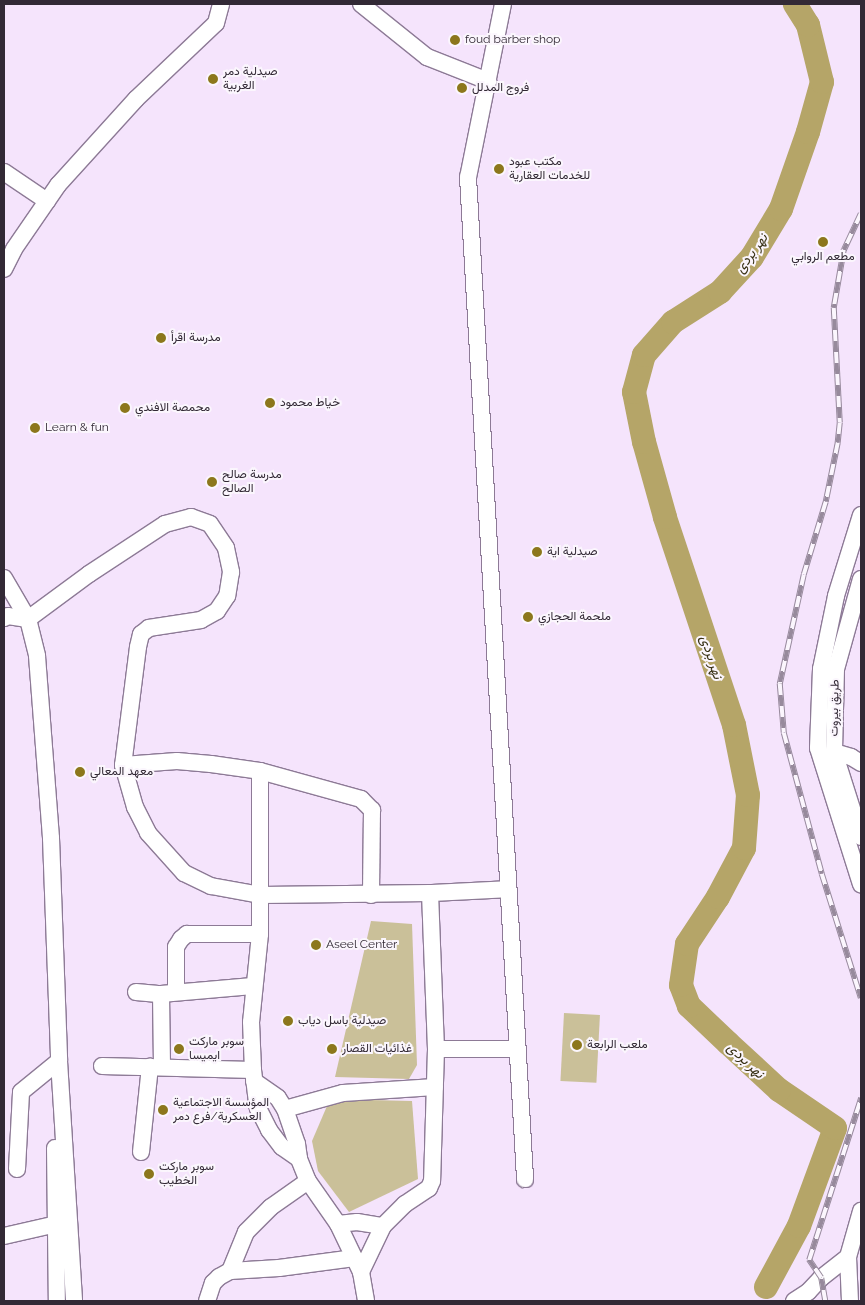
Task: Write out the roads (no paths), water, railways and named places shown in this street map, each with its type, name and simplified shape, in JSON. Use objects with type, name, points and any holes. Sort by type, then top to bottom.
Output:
[{"type":"street","points":[[4,270],[14,249],[58,185],[136,99],[216,23],[221,4]]},
{"type":"street","points":[[361,4],[427,57],[488,81]]},
{"type":"street","points":[[503,4],[468,177],[525,1179]]},
{"type":"street","points":[[4,172],[47,201]]},
{"type":"street","points":[[861,515],[836,596],[821,669],[818,748],[861,884]]},
{"type":"street","points":[[4,618],[8,616],[28,619],[88,574],[165,524],[191,517],[210,524],[226,548],[230,572],[227,596],[217,611],[201,620],[149,628],[141,634],[138,646],[123,765],[135,807],[148,833],[184,873],[211,886],[261,895],[371,895],[508,889]]},
{"type":"street","points":[[4,578],[28,619],[37,656],[51,838],[59,1061],[62,1096],[57,1113],[55,1139],[62,1223],[74,1301]]},
{"type":"street","name":"طريق بيروت","points":[[861,579],[836,669],[834,752],[861,838]]},
{"type":"street","points":[[834,752],[851,757],[861,764]]},
{"type":"street","points":[[123,765],[177,761],[260,771],[361,799],[372,810],[371,895]]},
{"type":"street","points":[[260,771],[261,895],[260,934],[253,986],[251,1022],[253,1076],[258,1108],[269,1130],[282,1147],[299,1160]]},
{"type":"street","points":[[358,1265],[383,1226],[406,1204],[429,1188],[432,1181],[436,1049],[430,893]]},
{"type":"street","points":[[140,1152],[176,947],[181,939],[188,934],[260,934]]},
{"type":"street","points":[[136,992],[168,993],[253,986]]},
{"type":"street","points":[[436,1049],[517,1049]]},
{"type":"street","points":[[17,1169],[21,1092],[59,1061]]},
{"type":"street","points":[[102,1066],[156,1066],[253,1076],[278,1098],[285,1109],[297,1144],[299,1160],[308,1181],[338,1224],[358,1265],[366,1301]]},
{"type":"street","points":[[285,1109],[343,1093],[435,1087]]},
{"type":"street","points":[[230,1271],[246,1232],[270,1207],[308,1181]]},
{"type":"street","points":[[850,1301],[848,1257],[861,1211]]},
{"type":"street","points":[[338,1224],[357,1222],[383,1226]]},
{"type":"street","points":[[4,1236],[62,1223]]},
{"type":"street","points":[[57,1301],[62,1223]]},
{"type":"street","points":[[794,1301],[808,1292],[821,1278],[848,1257]]},
{"type":"street","points":[[208,1301],[213,1283],[219,1276],[230,1271],[358,1265]]},
{"type":"waterway","name":"نهر بردى","points":[[766,1287],[799,1226],[835,1128],[779,1090],[728,1043],[689,1006],[681,985],[687,944],[718,897],[744,848],[748,795],[734,725],[665,517],[644,442],[634,392],[644,355],[673,322],[720,292],[752,257],[781,209],[808,132],[822,82],[808,25],[795,4]]},
{"type":"railway","points":[[861,214],[844,250],[834,308],[840,423],[838,443],[826,502],[804,575],[780,684],[784,733],[822,874],[861,998]]},
{"type":"railway","points":[[825,1301],[821,1278],[809,1260],[861,1098]]},
{"type":"place","name":"foud barber shop","points":[[455,40]]},
{"type":"place","name":"صيدلية دمر الغربية","points":[[213,79]]},
{"type":"place","name":"فروج المدلل","points":[[462,88]]},
{"type":"place","name":"مكتب عبود للخدمات العقارية","points":[[499,169]]},
{"type":"place","name":"مطعم الروابي","points":[[823,242]]},
{"type":"place","name":"مدرسة اقرأ","points":[[161,338]]},
{"type":"place","name":"خياط محمود","points":[[270,403]]},
{"type":"place","name":"محمصة الافندي","points":[[125,408]]},
{"type":"place","name":"Learn & fun","points":[[35,428]]},
{"type":"place","name":"مدرسة صالح الصالح","points":[[212,482]]},
{"type":"place","name":"صيدلية اية","points":[[537,552]]},
{"type":"place","name":"ملحمة الحجازي","points":[[528,617]]},
{"type":"place","name":"معهد المعالي","points":[[80,772]]},
{"type":"place","name":"Aseel Center","points":[[316,945]]},
{"type":"place","name":"صيدلية باسل دياب","points":[[288,1021]]},
{"type":"place","name":"ملعب الرابعة","points":[[577,1045]]},
{"type":"place","name":"سوبر ماركت ايميسا","points":[[179,1049]]},
{"type":"place","name":"غذائيات القصار","points":[[332,1049]]},
{"type":"place","name":"المؤسسة الاجتماعية العسكرية/فرع دمر","points":[[163,1110]]},
{"type":"place","name":"سوبر ماركت الخطيب","points":[[149,1174]]}]
